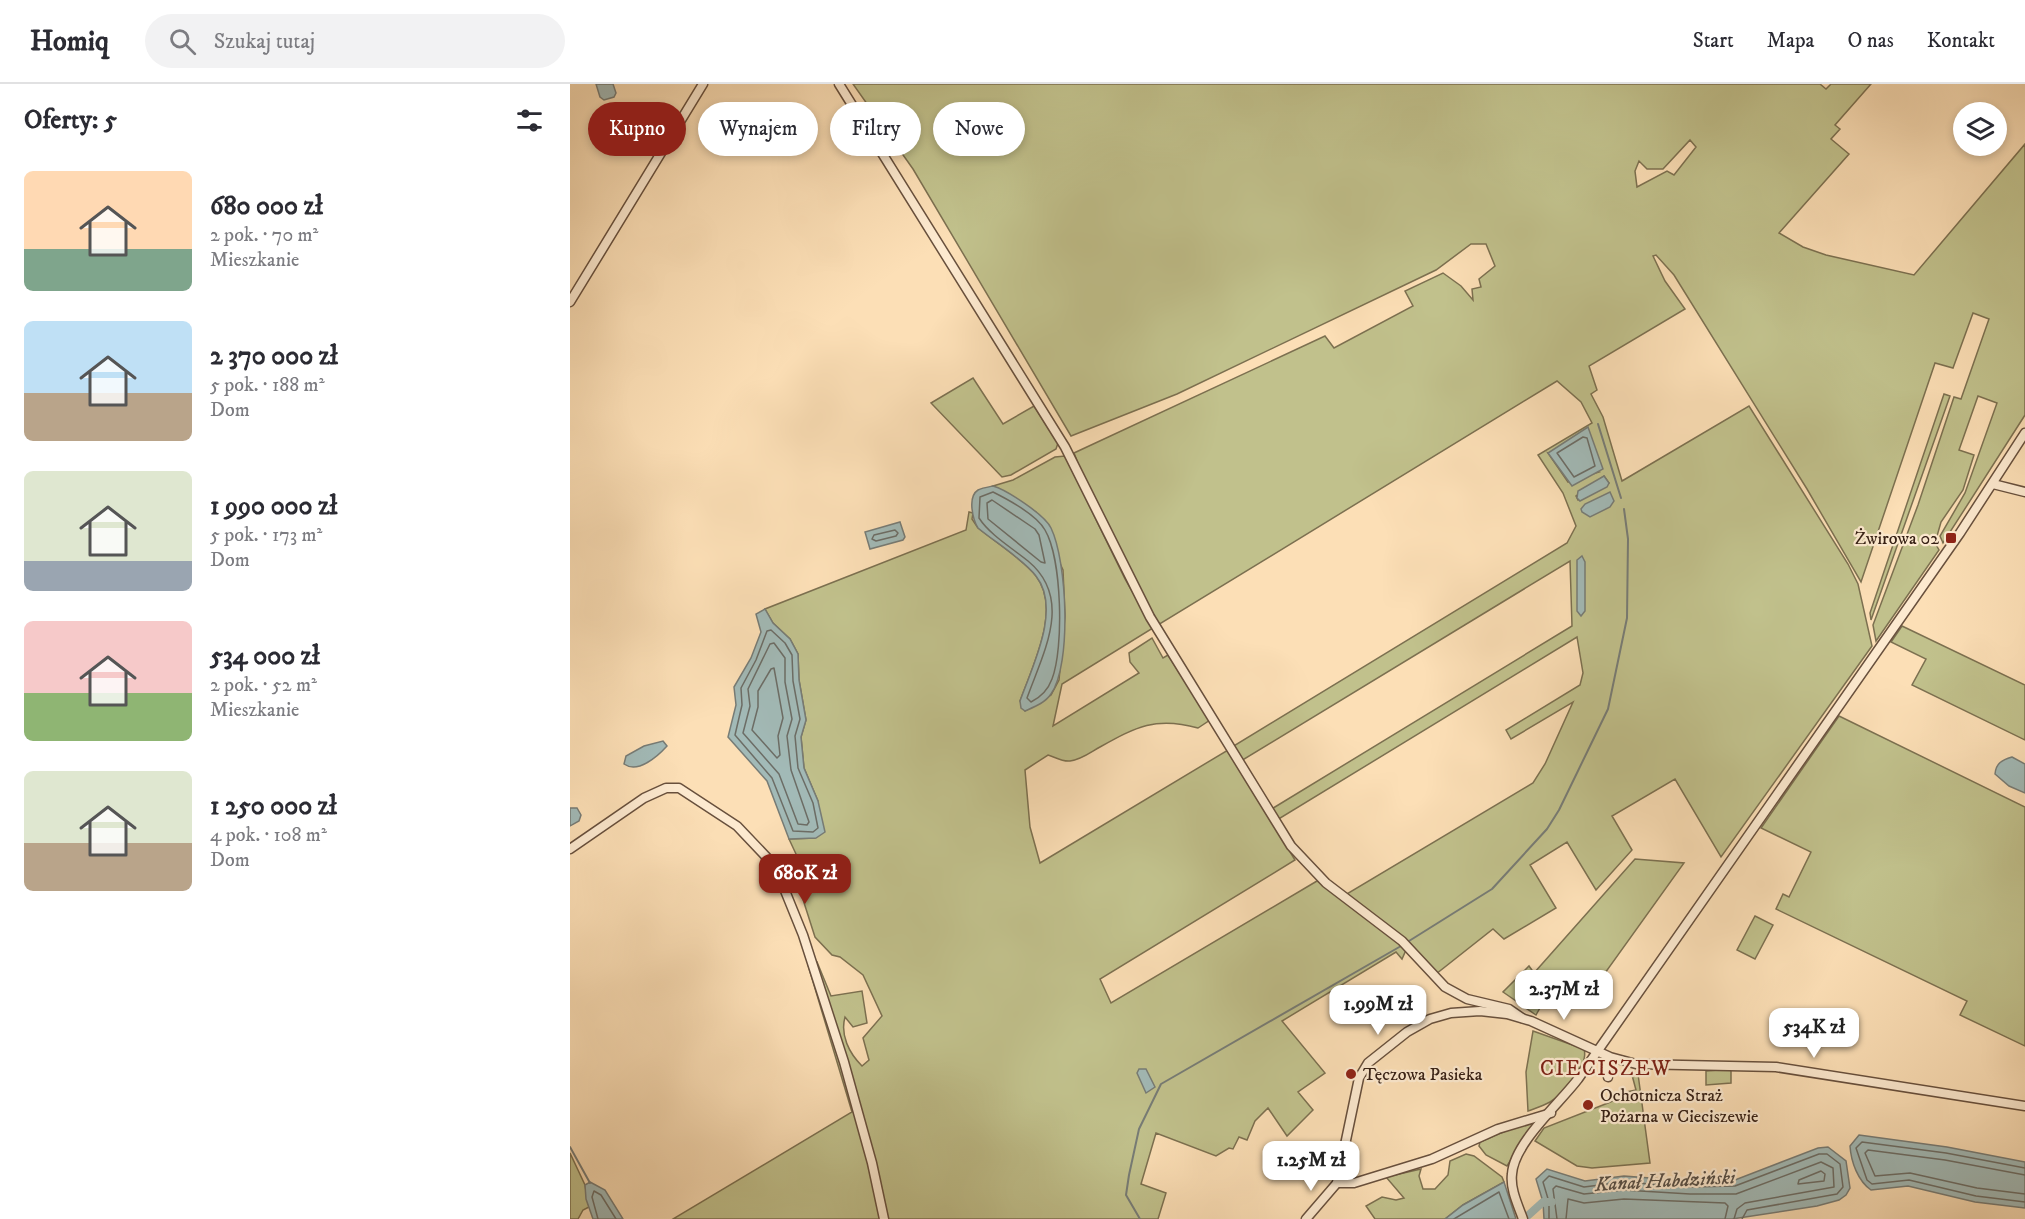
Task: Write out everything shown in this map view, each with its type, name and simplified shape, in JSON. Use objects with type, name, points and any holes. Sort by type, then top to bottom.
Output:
[{"type":"street","points":[[570,302],[703,84]]},
{"type":"street","points":[[839,84],[1065,447],[1150,617],[1291,846],[1326,883],[1396,936],[1445,987],[1467,999],[1509,1009],[1522,1018],[1596,1051],[1636,1065],[1776,1067],[2025,1106]]},
{"type":"street","points":[[1523,1219],[1515,1195],[1512,1174],[1516,1159],[1578,1080],[1993,484],[2025,433]]},
{"type":"street","points":[[1993,484],[2025,492]]},
{"type":"street","points":[[570,849],[644,798],[666,788],[679,788],[738,826],[775,866],[803,935],[844,1062],[872,1163],[884,1219]]},
{"type":"street","points":[[1306,1219],[1337,1183],[1359,1078],[1368,1063],[1378,1053],[1414,1028],[1445,1014],[1480,1011],[1522,1018]]},
{"type":"street","points":[[1606,1061],[1608,1077]]},
{"type":"street","points":[[1337,1183],[1354,1183],[1432,1160],[1498,1129],[1551,1113]]},
{"type":"green space","points":[[853,84],[1820,84],[1826,89],[1831,84],[1871,84],[1835,125],[1840,129],[1831,139],[1849,154],[1779,233],[1803,247],[1826,255],[1914,275],[2025,144],[2025,415],[1943,543],[1940,536],[1965,493],[1997,403],[1978,396],[1959,450],[1974,455],[1963,490],[1941,522],[1935,543],[1939,550],[1876,641],[1873,625],[1918,505],[1954,397],[1961,399],[1989,319],[1973,313],[1953,368],[1935,363],[1861,582],[1807,489],[1674,275],[1656,255],[1653,256],[1665,281],[1685,309],[1589,366],[1597,390],[1591,394],[1603,417],[1622,481],[1749,406],[1848,564],[1858,584],[1872,646],[1721,857],[1675,779],[1612,816],[1632,850],[1596,890],[1567,842],[1530,865],[1556,908],[1504,939],[1493,929],[1436,974],[1404,938],[1345,895],[1533,783],[1545,764],[1573,702],[1511,739],[1506,730],[1580,685],[1583,673],[1577,637],[1277,820],[1270,810],[1572,626],[1570,561],[1241,761],[1232,747],[1567,543],[1576,526],[1563,493],[1538,455],[1592,423],[1581,402],[1557,381],[1158,625],[1086,484],[1074,453],[1325,336],[1334,348],[1413,306],[1405,291],[1443,273],[1461,286],[1473,300],[1472,289],[1481,287],[1479,279],[1495,266],[1486,244],[1471,244],[1436,270],[1177,394],[1071,436],[904,156],[921,156],[921,102],[866,102]],"holes":[[[1690,140],[1696,147],[1674,175],[1667,171],[1637,187],[1635,171],[1639,161],[1647,169],[1663,169]],[[1548,453],[1599,472],[1568,482]],[[1604,476],[1609,483],[1578,500],[1576,496]]]},
{"type":"green space","points":[[973,378],[1003,424],[1034,406],[1058,443],[1056,449],[1011,475],[1002,477],[931,403]]},
{"type":"green space","points":[[1944,394],[1950,396],[1871,620],[1870,613]]},
{"type":"green space","points":[[1065,456],[1125,579],[1153,628],[1062,684],[1053,726],[1139,673],[1130,662],[1129,653],[1152,638],[1163,658],[1168,655],[1210,720],[1198,728],[1158,723],[1136,729],[1078,759],[1064,761],[1048,755],[1025,770],[1030,827],[1040,863],[1228,750],[1295,860],[1100,979],[1111,1003],[1317,881],[1367,916],[1406,950],[1402,959],[1396,952],[1282,1021],[1325,1073],[1298,1092],[1313,1110],[1287,1136],[1268,1108],[1255,1121],[1247,1140],[1239,1137],[1233,1149],[1229,1148],[1216,1156],[1156,1133],[1141,1184],[1166,1193],[1158,1219],[673,1219],[852,1112],[808,965],[817,962],[831,996],[862,991],[867,1023],[853,1027],[845,1017],[844,1030],[850,1050],[862,1066],[869,1060],[863,1038],[882,1016],[863,975],[840,957],[832,955],[815,937],[799,887],[803,869],[789,839],[815,838],[818,801],[804,768],[801,737],[806,720],[799,680],[798,654],[790,639],[773,623],[765,609],[966,530],[969,512],[973,513],[972,519],[978,528],[1024,564],[1036,576],[1043,589],[1046,621],[1037,655],[1020,701],[1025,711],[1051,695],[1059,680],[1065,616],[1063,570],[1036,512],[993,486],[1013,480],[1055,457]]},
{"type":"green space","points":[[1902,626],[2025,685],[2025,740],[1912,685],[1926,659],[1891,642]]},
{"type":"green space","points":[[1839,716],[2025,807],[2025,1046],[1960,1015],[1967,1001],[1776,909],[1783,894],[1789,897],[1811,852],[1761,828]]},
{"type":"green space","points":[[1635,859],[1684,863],[1585,1001],[1566,988],[1561,995],[1550,990],[1536,1015],[1520,1004],[1529,993],[1528,991],[1519,1003],[1503,992],[1529,966],[1534,973]]},
{"type":"green space","points":[[1755,916],[1773,925],[1755,959],[1737,950]]},
{"type":"green space","points":[[1533,1031],[1584,1049],[1585,1056],[1579,1071],[1562,1093],[1550,1102],[1528,1111],[1526,1072]]},
{"type":"green space","points":[[1731,1069],[1731,1083],[1706,1085],[1706,1071]]},
{"type":"green space","points":[[1638,1074],[1650,1163],[1592,1168],[1577,1166],[1535,1141],[1544,1128],[1617,1099],[1616,1094],[1636,1090],[1632,1075]]},
{"type":"green space","points":[[1538,1117],[1507,1166],[1486,1155],[1479,1146],[1480,1142]]},
{"type":"green space","points":[[570,1153],[585,1185],[589,1207],[583,1210],[578,1219],[570,1219]]},
{"type":"green space","points":[[1466,1154],[1474,1156],[1502,1177],[1504,1182],[1463,1205],[1445,1219],[1375,1219],[1366,1206],[1382,1197],[1396,1200],[1404,1198],[1386,1177],[1421,1169],[1419,1176],[1423,1189],[1435,1189],[1448,1175],[1450,1161]]},
{"type":"water","points":[[596,84],[613,84],[616,93],[614,97],[604,100],[600,97]]},
{"type":"water","points":[[1588,427],[1603,469],[1572,486],[1548,453]]},
{"type":"water","points":[[1604,476],[1609,483],[1607,487],[1580,501],[1577,498],[1578,491]]},
{"type":"water","points":[[993,486],[1025,504],[1047,523],[1051,528],[1061,564],[1065,612],[1062,660],[1058,680],[1049,697],[1025,711],[1021,708],[1020,701],[1042,638],[1046,621],[1046,605],[1043,589],[1031,570],[976,524],[972,509],[975,493]]},
{"type":"water","points":[[1610,492],[1614,501],[1610,507],[1590,517],[1582,512],[1581,509],[1585,504]]},
{"type":"water","points":[[900,522],[905,537],[903,540],[870,549],[865,532]]},
{"type":"water","points":[[1582,556],[1585,562],[1585,611],[1581,616],[1577,611],[1577,560]]},
{"type":"water","points":[[765,609],[773,623],[790,639],[798,654],[799,680],[806,720],[801,737],[804,768],[818,801],[825,832],[816,838],[789,839],[767,781],[728,737],[736,705],[734,687],[751,658],[761,632],[756,614]]},
{"type":"water","points":[[663,741],[667,746],[647,762],[635,767],[624,764],[626,756],[644,746]]},
{"type":"water","points":[[2012,757],[2025,764],[2025,793],[2009,786],[1995,774],[2000,762]]},
{"type":"water","points":[[570,808],[577,808],[581,815],[579,821],[570,826]]},
{"type":"water","points":[[1139,1069],[1146,1069],[1155,1087],[1146,1093],[1137,1073]]},
{"type":"water","points":[[1859,1135],[1947,1147],[2025,1162],[2025,1208],[1975,1202],[1908,1186],[1871,1190],[1856,1171],[1852,1158],[1850,1146]]},
{"type":"water","points":[[1828,1147],[1846,1161],[1850,1188],[1846,1195],[1839,1200],[1817,1206],[1732,1219],[1544,1219],[1543,1202],[1536,1179],[1547,1169],[1585,1181],[1624,1176],[1690,1181],[1735,1180],[1818,1148]]},
{"type":"water","points":[[590,1182],[605,1190],[623,1219],[593,1219],[586,1199],[585,1185]]},
{"type":"water","points":[[1504,1182],[1516,1219],[1445,1219],[1463,1205]]},
{"type":"waterway","points":[[1598,424],[1621,498]]},
{"type":"waterway","points":[[1409,941],[1492,889],[1547,829],[1559,810],[1608,709],[1627,618],[1628,539],[1624,509]]},
{"type":"waterway","points":[[1140,1219],[1126,1195],[1129,1175],[1139,1129],[1161,1084],[1401,946]]},
{"type":"waterway","points":[[570,1147],[590,1183]]},
{"type":"waterway","name":"Kanał Habdziński","points":[[1524,1219],[1543,1202],[1552,1202]]},
{"type":"place","name":"Żwirowa 02","points":[[1951,538]]},
{"type":"place","name":"Tęczowa Pasieka","points":[[1351,1074]]},
{"type":"place","name":"Ochotnicza Straż Pożarna w Cieciszewie","points":[[1588,1105]]},
{"type":"district","name":"CIECISZEW","points":[[1606,1068]]}]
